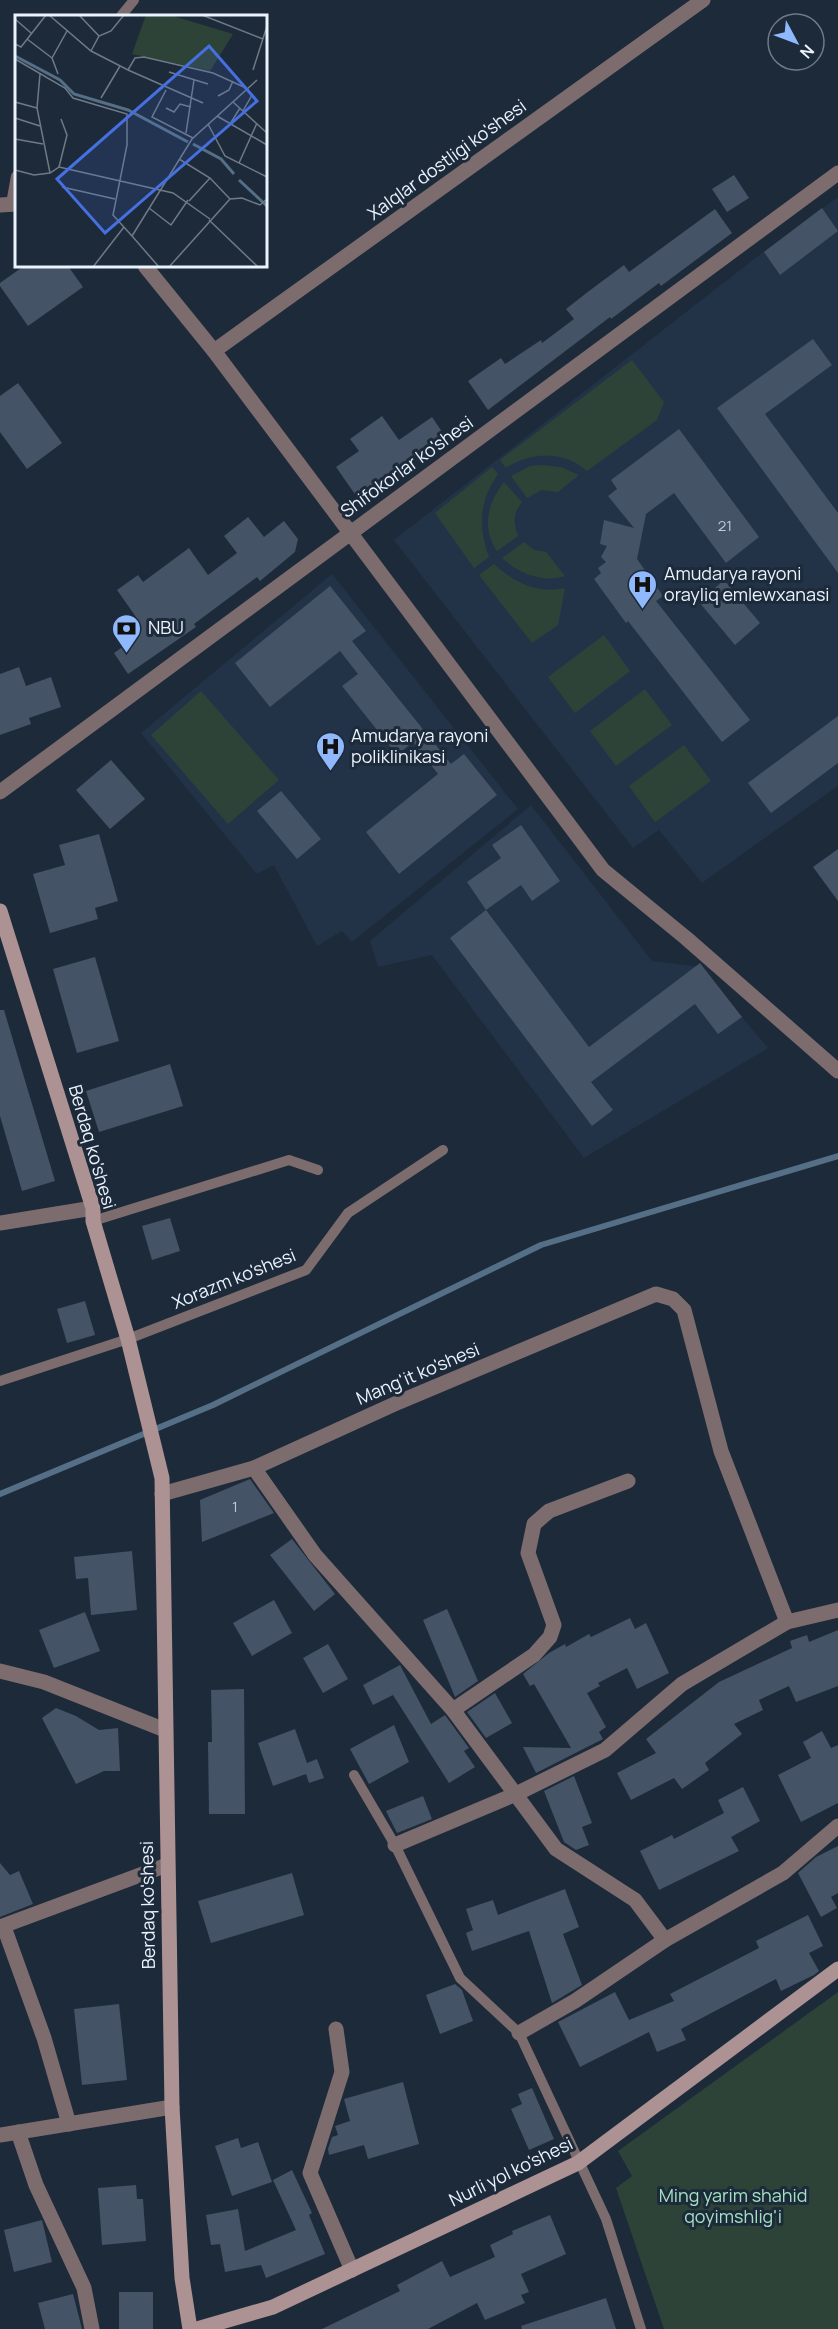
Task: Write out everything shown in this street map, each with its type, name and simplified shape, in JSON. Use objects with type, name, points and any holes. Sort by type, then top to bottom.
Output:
[{"type":"main road","name":"Berdaq ko'shesi","points":[[0,911],[93,1215],[128,1340],[162,1478],[172,2107],[182,2278],[190,2329]]},
{"type":"main road","name":"Nurli yol ko'shesi","points":[[197,2329],[273,2307],[578,2163],[838,1969]]},
{"type":"street","name":"Xalqlar dostligi ko'shesi","points":[[214,351],[703,0]]},
{"type":"street","name":"Shifokorlar ko'shesi","points":[[0,792],[838,173]]},
{"type":"street","points":[[146,267],[214,351],[603,870],[686,938],[838,1071]]},
{"type":"street","points":[[0,1223],[93,1215]]},
{"type":"street","name":"Mang'it ko'shesi","points":[[162,1494],[254,1468],[399,1402],[656,1294],[673,1299],[684,1310],[721,1451],[787,1622]]},
{"type":"street","points":[[254,1468],[315,1556],[453,1710],[556,1848],[635,1900],[665,1940]]},
{"type":"street","points":[[453,1710],[534,1655],[550,1637],[554,1625],[528,1553],[534,1524],[549,1511],[628,1481]]},
{"type":"street","points":[[395,1845],[516,1794],[605,1750],[682,1684],[787,1622],[838,1610]]},
{"type":"street","points":[[0,1671],[44,1682],[165,1730]]},
{"type":"street","points":[[519,2033],[575,2001],[665,1940],[783,1873],[838,1826]]},
{"type":"street","points":[[69,2124],[44,2038],[2,1927],[167,1865]]},
{"type":"street","points":[[336,2029],[342,2072],[310,2173],[352,2270]]},
{"type":"street","points":[[0,2135],[172,2107]]},
{"type":"street","points":[[18,2132],[36,2185],[84,2288],[92,2329]]},
{"type":"lane","points":[[122,15],[134,0]]},
{"type":"lane","points":[[9,204],[15,180]]},
{"type":"lane","name":"Xorazm ko'shesi","points":[[0,1381],[128,1340],[306,1270],[348,1213],[443,1150]]},
{"type":"lane","points":[[93,1215],[289,1160],[318,1170]]},
{"type":"lane","points":[[354,1775],[395,1845],[460,1978],[519,2033],[606,2219],[641,2329]]},
{"type":"shaded area","name":"Amudarya rayoni orayliq emlewxanasi","points":[[838,197],[838,786],[702,883],[659,830],[633,848],[394,540],[763,252]]},
{"type":"shaded area","name":"Amudarya rayoni poliklinikasi","points":[[332,574],[518,809],[352,942],[342,931],[317,946],[274,865],[257,874],[141,733]]},
{"type":"shaded area","points":[[531,805],[652,961],[700,967],[768,1048],[584,1158],[432,955],[378,967],[370,941]]},
{"type":"green space","points":[[632,360],[664,402],[657,420],[587,471],[568,459],[547,456],[536,456],[506,468],[500,460]]},
{"type":"green space","points":[[530,466],[561,467],[579,475],[558,492],[542,490],[527,498],[511,476]]},
{"type":"green space","points":[[492,467],[498,474],[487,494],[482,514],[483,535],[489,557],[474,568],[435,513]]},
{"type":"green space","points":[[504,482],[522,502],[515,518],[518,536],[497,551],[489,534],[488,516],[494,498]]},
{"type":"green space","points":[[524,542],[534,550],[546,552],[565,576],[540,578],[532,576],[516,569],[502,558]]},
{"type":"green space","points":[[494,564],[518,582],[536,588],[565,588],[558,625],[532,643],[479,575]]},
{"type":"green space","points":[[604,635],[630,671],[575,713],[548,677]]},
{"type":"green space","points":[[645,689],[672,725],[616,766],[590,731]]},
{"type":"green space","points":[[201,691],[279,780],[228,824],[151,735]]},
{"type":"green space","points":[[684,745],[711,781],[655,822],[629,786]]},
{"type":"green space","name":"Ming yarim shahid qoyimshlig'i","points":[[838,1992],[838,2329],[664,2329],[616,2188],[632,2176],[618,2151]]},
{"type":"building","points":[[734,175],[749,198],[727,212],[712,189]]},
{"type":"building","points":[[822,208],[838,231],[780,275],[764,252]]},
{"type":"building","points":[[715,209],[732,233],[661,286],[659,283],[611,319],[610,317],[488,410],[468,381],[501,358],[505,364],[541,340],[542,343],[574,319],[566,309],[589,291],[624,265],[629,272]]},
{"type":"building","points":[[23,267],[69,267],[83,287],[28,326],[0,283]]},
{"type":"building","points":[[813,339],[832,365],[765,414],[838,513],[838,573],[717,408]]},
{"type":"building","points":[[18,383],[62,443],[27,469],[0,432],[0,396]]},
{"type":"building","points":[[382,416],[399,440],[432,417],[447,439],[359,500],[336,467],[359,451],[350,439]]},
{"type":"building","points":[[679,429],[759,537],[726,563],[674,493],[646,514],[637,559],[663,596],[656,601],[750,720],[722,742],[628,621],[626,623],[594,579],[601,573],[598,568],[606,562],[601,557],[607,546],[600,544],[604,520],[634,528],[608,496],[617,489],[611,480]]},
{"type":"building","points":[[248,517],[264,537],[284,521],[298,539],[295,552],[260,581],[257,577],[194,624],[196,627],[128,674],[114,653],[138,636],[128,623],[136,617],[117,590],[138,575],[143,582],[189,548],[208,575],[237,553],[224,536]]},
{"type":"building","points":[[724,580],[760,623],[735,645],[699,602]]},
{"type":"building","points":[[330,586],[366,631],[352,641],[451,764],[464,754],[497,795],[399,874],[366,832],[438,774],[413,742],[397,755],[342,686],[358,674],[340,651],[270,707],[235,663]]},
{"type":"building","points":[[19,667],[26,686],[51,677],[61,707],[29,718],[31,724],[0,735],[0,674]]},
{"type":"building","points":[[838,716],[838,763],[771,813],[748,783]]},
{"type":"building","points":[[111,760],[145,799],[110,829],[76,790]]},
{"type":"building","points":[[281,791],[321,839],[297,859],[257,811]]},
{"type":"building","points":[[521,825],[560,881],[532,901],[521,885],[486,910],[467,882],[501,858],[492,845]]},
{"type":"building","points":[[99,834],[118,901],[95,908],[98,919],[50,933],[33,874],[65,865],[59,845]]},
{"type":"building","points":[[838,849],[838,901],[813,867]]},
{"type":"building","points":[[486,910],[589,1047],[700,963],[742,1017],[718,1034],[695,1004],[591,1082],[613,1110],[592,1126],[450,938]]},
{"type":"building","points":[[95,957],[119,1041],[77,1053],[53,969]]},
{"type":"building","points":[[0,1010],[4,1010],[55,1181],[22,1191],[0,1116]]},
{"type":"building","points":[[170,1064],[183,1106],[99,1132],[86,1091]]},
{"type":"building","points":[[170,1218],[180,1251],[152,1260],[142,1226]]},
{"type":"building","points":[[85,1301],[95,1335],[67,1343],[57,1309]]},
{"type":"building","points":[[250,1479],[274,1513],[202,1542],[200,1500]]},
{"type":"building","points":[[292,1539],[335,1594],[314,1611],[270,1555]]},
{"type":"building","points":[[132,1551],[137,1610],[91,1615],[88,1578],[76,1579],[74,1557]]},
{"type":"building","points":[[274,1600],[292,1633],[252,1656],[233,1623]]},
{"type":"building","points":[[447,1609],[478,1681],[455,1697],[423,1620]]},
{"type":"building","points":[[85,1612],[100,1651],[54,1668],[39,1630]]},
{"type":"building","points":[[630,1618],[635,1629],[646,1623],[669,1673],[637,1689],[627,1668],[598,1683],[600,1686],[587,1693],[606,1727],[599,1732],[603,1739],[536,1773],[523,1747],[571,1748],[534,1684],[530,1686],[523,1674],[549,1653],[565,1644],[566,1647],[589,1634],[591,1637]]},
{"type":"building","points":[[838,1630],[838,1686],[796,1702],[789,1686],[759,1700],[763,1710],[734,1724],[742,1734],[705,1763],[709,1770],[682,1789],[674,1778],[631,1800],[617,1773],[656,1753],[646,1739],[719,1682],[792,1648],[790,1641],[807,1635],[809,1642]]},
{"type":"building","points":[[328,1644],[348,1679],[323,1693],[303,1658]]},
{"type":"building","points":[[400,1665],[431,1724],[445,1715],[469,1748],[464,1751],[475,1767],[449,1783],[393,1695],[373,1705],[363,1685]]},
{"type":"building","points":[[244,1689],[245,1814],[209,1814],[208,1742],[212,1742],[211,1690]]},
{"type":"building","points":[[495,1693],[512,1723],[486,1738],[467,1712]]},
{"type":"building","points":[[56,1708],[76,1716],[99,1730],[118,1728],[120,1771],[104,1771],[76,1784],[42,1718]]},
{"type":"building","points":[[394,1725],[409,1762],[369,1784],[350,1749]]},
{"type":"building","points":[[295,1729],[307,1763],[317,1759],[324,1778],[309,1783],[306,1774],[273,1786],[258,1743]]},
{"type":"building","points":[[822,1731],[831,1748],[838,1745],[838,1803],[801,1822],[778,1775],[811,1758],[803,1742]]},
{"type":"building","points":[[574,1776],[592,1823],[582,1827],[589,1845],[576,1850],[564,1842],[544,1791]]},
{"type":"building","points":[[743,1787],[760,1821],[731,1837],[739,1851],[659,1890],[640,1851],[672,1835],[674,1839],[724,1813],[718,1800]]},
{"type":"building","points":[[423,1796],[432,1819],[397,1833],[386,1811]]},
{"type":"building","points":[[838,1846],[838,1893],[831,1897],[837,1908],[821,1917],[798,1873],[816,1857]]},
{"type":"building","points":[[0,1863],[10,1875],[19,1871],[33,1904],[0,1917]]},
{"type":"building","points":[[292,1873],[304,1915],[211,1943],[198,1901]]},
{"type":"building","points":[[565,1889],[579,1927],[563,1934],[582,1985],[552,2003],[529,1931],[472,1951],[466,1933],[473,1930],[466,1909],[493,1900],[498,1915]]},
{"type":"building","points":[[808,1915],[823,1946],[809,1953],[819,1971],[814,1975],[781,1991],[776,1979],[681,2029],[686,2040],[657,2052],[649,2032],[580,2067],[558,2022],[615,1992],[629,2020],[674,2001],[670,1994],[759,1948],[756,1941]]},
{"type":"building","points":[[455,1984],[462,1990],[473,2021],[440,2034],[426,1995]]},
{"type":"building","points":[[119,2004],[127,2080],[82,2085],[74,2009]]},
{"type":"building","points":[[403,2082],[419,2144],[368,2159],[364,2145],[329,2155],[328,2149],[332,2137],[338,2135],[335,2126],[350,2121],[344,2099]]},
{"type":"building","points":[[532,2088],[554,2139],[529,2150],[511,2109],[522,2104],[518,2094]]},
{"type":"building","points":[[238,2138],[241,2148],[258,2142],[272,2182],[232,2196],[215,2146]]},
{"type":"building","points":[[292,2170],[312,2213],[309,2215],[325,2254],[266,2278],[261,2265],[225,2272],[220,2244],[211,2245],[206,2215],[238,2209],[245,2251],[296,2230],[273,2180]]},
{"type":"building","points":[[136,2185],[137,2199],[143,2199],[146,2241],[102,2245],[98,2188]]},
{"type":"building","points":[[550,2215],[566,2254],[521,2274],[529,2292],[521,2295],[525,2303],[485,2320],[477,2303],[428,2329],[322,2329],[400,2291],[397,2285],[442,2261],[450,2277],[495,2257],[490,2245],[513,2234],[512,2231]]},
{"type":"building","points":[[42,2220],[52,2262],[14,2272],[4,2230]]},
{"type":"building","points":[[119,2292],[153,2292],[153,2329],[119,2329]]},
{"type":"building","points":[[73,2294],[82,2329],[45,2329],[38,2303]]},
{"type":"building","points":[[606,2298],[616,2329],[522,2329],[521,2326]]},
{"type":"waterway","points":[[0,1494],[213,1405],[541,1245],[838,1156]]},
{"type":"place","name":"Amudarya rayoni orayliq emlewxanasi","points":[[643,610]]},
{"type":"place","name":"NBU","points":[[127,654]]},
{"type":"place","name":"Amudarya rayoni poliklinikasi","points":[[330,772]]}]
